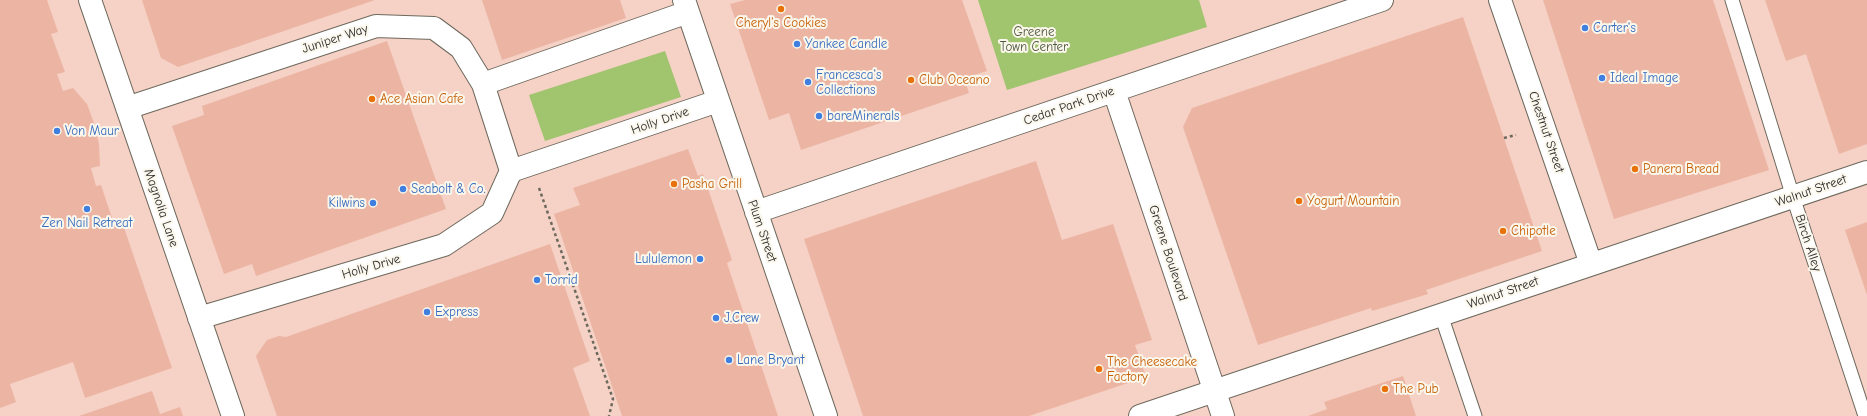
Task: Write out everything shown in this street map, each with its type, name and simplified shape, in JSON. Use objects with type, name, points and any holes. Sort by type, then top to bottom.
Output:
[{"type":"street","name":"Magnolia Lane","points":[[90,0],[233,416]]},
{"type":"street","name":"Cedar Park Drive","points":[[756,212],[1382,0]]},
{"type":"street","name":"Chestnut Street","points":[[1500,0],[1591,264]]},
{"type":"street","points":[[483,84],[686,6]]},
{"type":"street","name":"Plum Street","points":[[686,6],[826,416]]},
{"type":"street","name":"Juniper Way","points":[[127,108],[376,26],[434,28],[461,48],[483,84],[496,125],[521,168]]},
{"type":"street","name":"Greene Boulevard","points":[[1114,90],[1223,416]]},
{"type":"street","name":"Holly Drive","points":[[199,318],[444,245],[492,213],[521,168],[718,102]]},
{"type":"street","name":"Walnut Street","points":[[1140,416],[1867,172]]},
{"type":"lane","name":"Birch Alley","points":[[1732,0],[1793,197],[1865,416]]},
{"type":"lane","points":[[1441,314],[1474,416]]},
{"type":"path","points":[[1504,138],[1516,135]]},
{"type":"path","points":[[521,168],[613,399],[609,416]]},
{"type":"shaded area","points":[[0,0],[1867,0],[1867,416],[0,416]]},
{"type":"green space","name":"Greene Town Center","points":[[978,0],[1199,0],[1207,27],[1007,90]]},
{"type":"green space","points":[[665,51],[681,97],[545,141],[529,95]]},
{"type":"building","points":[[0,0],[47,0],[58,32],[51,34],[65,72],[57,74],[63,91],[73,88],[87,104],[94,123],[99,144],[100,166],[91,168],[96,186],[101,185],[113,221],[121,219],[172,368],[85,398],[73,362],[10,384],[16,402],[0,408]]},
{"type":"building","points":[[142,0],[375,0],[178,67],[161,58]]},
{"type":"building","points":[[482,0],[620,0],[626,18],[502,60]]},
{"type":"building","points":[[745,0],[962,0],[987,71],[964,78],[969,93],[801,150],[789,113],[769,120],[730,4]]},
{"type":"building","points":[[1543,0],[1713,0],[1769,170],[1614,219]]},
{"type":"building","points":[[1765,0],[1867,0],[1867,144],[1839,154],[1806,54],[1786,61]]},
{"type":"building","points":[[1463,17],[1542,251],[1426,290],[1428,294],[1372,311],[1371,308],[1258,345],[1183,127],[1192,108]]},
{"type":"building","points":[[387,41],[446,209],[256,276],[252,264],[224,274],[172,126],[204,115],[202,106]]},
{"type":"building","points":[[688,149],[698,176],[703,174],[732,260],[727,263],[778,416],[622,416],[554,214],[580,205],[573,188]]},
{"type":"building","points":[[1036,161],[1062,240],[1113,224],[1152,340],[1135,345],[1146,377],[1029,416],[863,416],[804,239]]},
{"type":"building","points":[[1867,222],[1867,295],[1845,230]]},
{"type":"building","points":[[550,244],[590,361],[573,368],[590,416],[277,416],[256,356],[267,340],[279,336],[286,337]]},
{"type":"building","name":"The Pub","points":[[1403,376],[1416,416],[1308,416],[1327,409],[1324,402]]},
{"type":"building","points":[[152,391],[160,414],[180,407],[183,416],[79,416]]},
{"type":"place","name":"Cheryl's Cookies","points":[[781,9]]},
{"type":"place","name":"Carter's","points":[[1585,28]]},
{"type":"place","name":"Yankee Candle","points":[[797,44]]},
{"type":"place","name":"Ideal Image","points":[[1602,78]]},
{"type":"place","name":"Club Oceano","points":[[911,80]]},
{"type":"place","name":"Francesca's Collections","points":[[808,82]]},
{"type":"place","name":"Ace Asian Cafe","points":[[372,99]]},
{"type":"place","name":"bareMinerals","points":[[819,116]]},
{"type":"place","name":"Von Maur","points":[[57,131]]},
{"type":"place","name":"Panera Bread","points":[[1635,169]]},
{"type":"place","name":"Pasha Grill","points":[[674,184]]},
{"type":"place","name":"Seabolt & Co.","points":[[403,189]]},
{"type":"place","name":"Yogurt Mountain","points":[[1299,201]]},
{"type":"place","name":"Kilwins","points":[[373,203]]},
{"type":"place","name":"Zen Nail Retreat","points":[[87,209]]},
{"type":"place","name":"Chipotle","points":[[1503,231]]},
{"type":"place","name":"Lululemon","points":[[700,259]]},
{"type":"place","name":"Torrid","points":[[537,280]]},
{"type":"place","name":"Express","points":[[427,312]]},
{"type":"place","name":"J.Crew","points":[[716,318]]},
{"type":"place","name":"Lane Bryant","points":[[729,360]]},
{"type":"place","name":"The Cheesecake Factory","points":[[1099,369]]},
{"type":"place","name":"The Pub","points":[[1385,389]]}]
